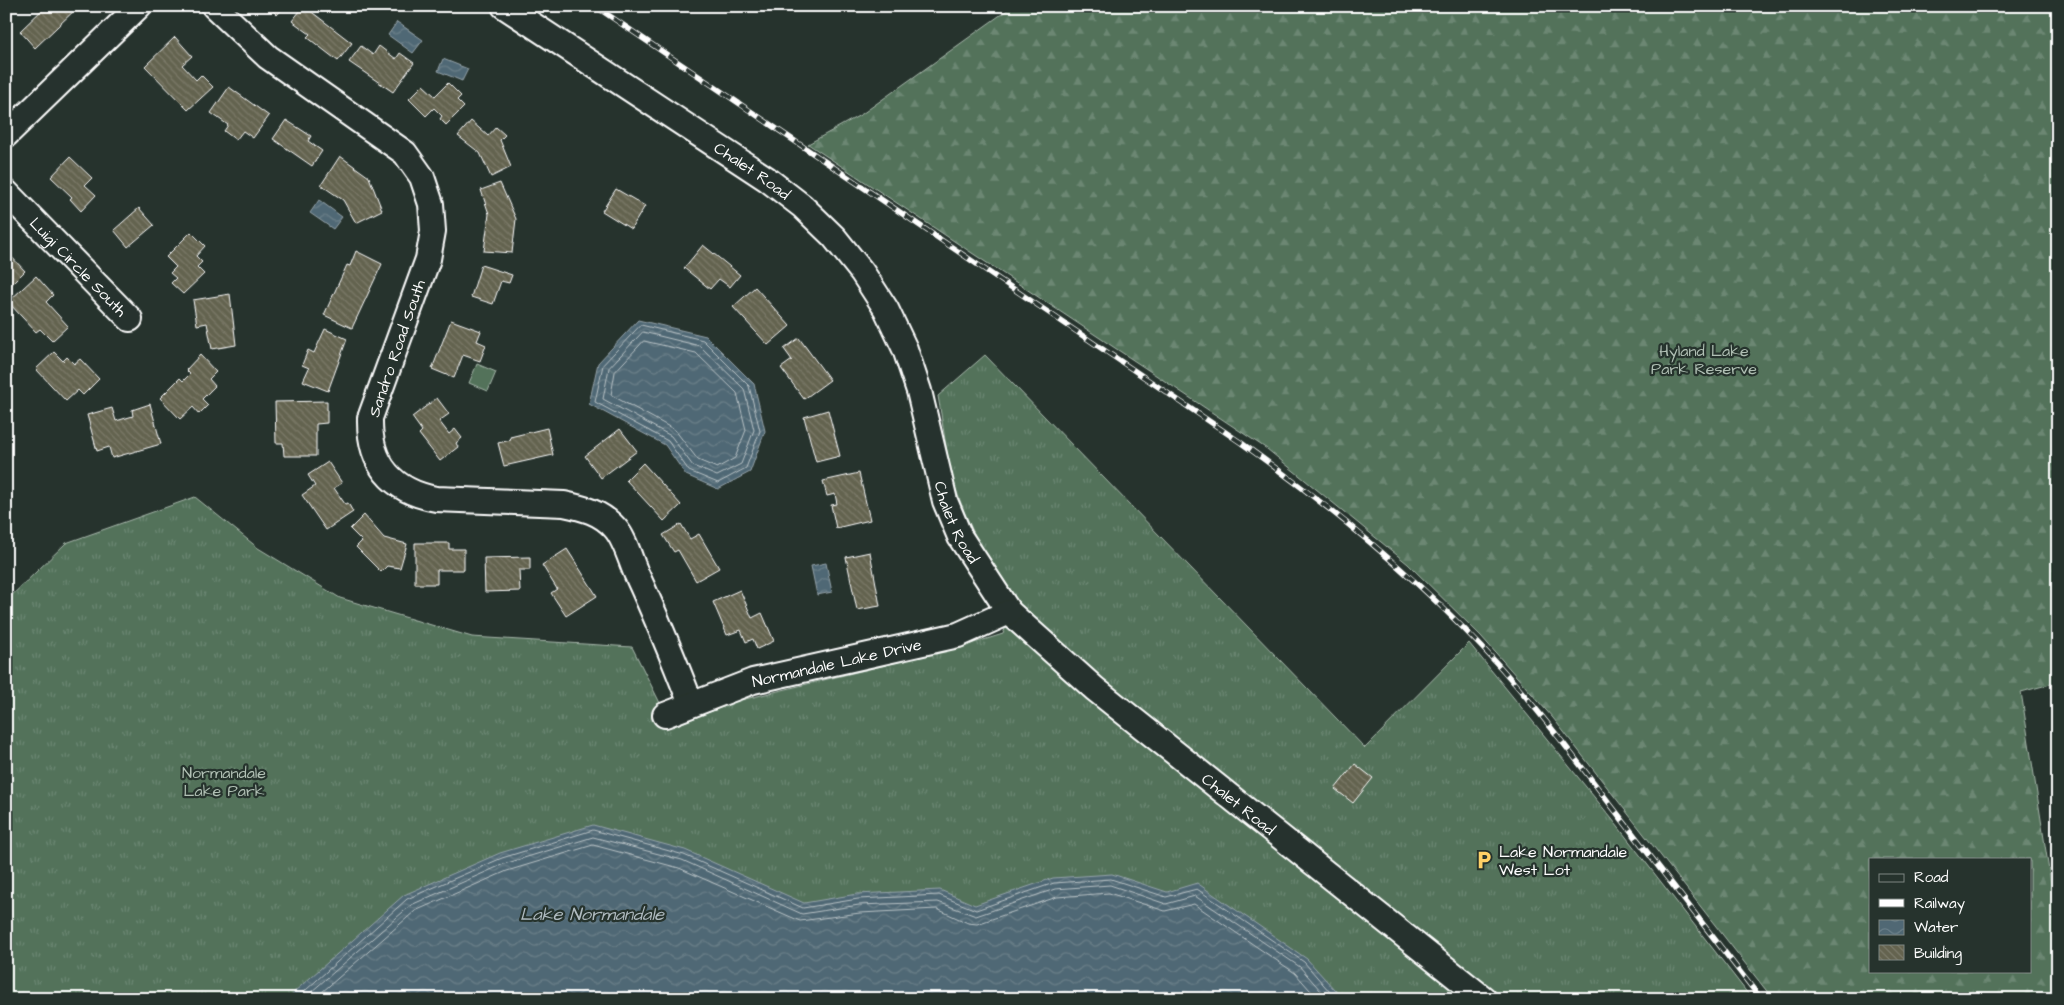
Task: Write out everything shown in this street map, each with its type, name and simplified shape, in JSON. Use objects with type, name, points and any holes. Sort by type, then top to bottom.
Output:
[{"type":"street","points":[[6,135],[139,6]]},
{"type":"street","name":"Sandro Road South","points":[[214,6],[268,57],[405,153],[422,177],[431,204],[433,231],[428,259],[370,418],[369,438],[376,457],[386,474],[402,488],[417,496],[436,499],[564,504],[583,508],[601,516],[616,529],[625,547],[668,642],[691,704]]},
{"type":"street","name":"Chalet Road","points":[[504,6],[767,179],[802,206],[834,236],[862,272],[886,308],[905,350],[919,391],[945,501],[960,537],[1009,612],[1094,689],[1484,999]]},
{"type":"street","name":"Luigi Circle South","points":[[6,192],[130,319]]},
{"type":"street","name":"Normandale Lake Drive","points":[[665,715],[754,681],[958,634],[1009,612]]},
{"type":"green space","name":"Hyland Lake Park Reserve","points":[[1013,6],[2058,6],[2058,682],[2021,692],[2058,928],[2058,999],[1773,999],[1553,718],[1481,636],[1408,564],[1267,449],[808,144],[862,114]]},
{"type":"green space","name":"Normandale Lake Park","points":[[985,355],[1365,748],[1469,643],[1612,819],[1752,999],[6,999],[6,601],[66,543],[195,497],[258,548],[340,598],[472,637],[632,647],[672,727],[737,701],[964,646],[1003,634],[1016,602],[979,544],[958,496],[948,459],[938,396]]},
{"type":"green space","points":[[477,364],[496,372],[488,391],[469,383]]},
{"type":"water","points":[[397,22],[423,40],[413,53],[388,35]]},
{"type":"water","points":[[443,59],[468,69],[462,81],[438,71]]},
{"type":"water","points":[[319,200],[342,217],[333,229],[310,213]]},
{"type":"water","points":[[638,320],[706,336],[754,384],[765,431],[750,472],[718,489],[686,475],[665,445],[589,404],[598,363]]},
{"type":"water","points":[[826,563],[832,592],[817,595],[811,566]]},
{"type":"water","name":"Lake Normandale","points":[[593,825],[685,850],[804,903],[857,894],[940,890],[975,905],[1053,878],[1112,874],[1167,892],[1197,883],[1307,959],[1343,999],[290,999],[294,992],[404,895],[500,853]]},
{"type":"building","points":[[46,6],[79,6],[35,48],[20,31]]},
{"type":"building","points":[[268,6],[285,6],[277,15]]},
{"type":"building","points":[[304,6],[352,43],[338,61],[307,37],[310,34],[292,21]]},
{"type":"building","points":[[175,37],[192,56],[182,65],[196,80],[201,75],[213,87],[188,110],[145,66]]},
{"type":"building","points":[[361,46],[373,55],[379,46],[396,59],[400,53],[414,63],[393,92],[349,62]]},
{"type":"building","points":[[448,83],[461,96],[457,100],[464,107],[446,125],[440,119],[442,116],[434,108],[426,116],[409,99],[423,85],[435,96]]},
{"type":"building","points":[[229,87],[269,116],[253,138],[243,131],[236,140],[224,131],[228,125],[211,113]]},
{"type":"building","points":[[286,120],[311,136],[308,141],[322,151],[312,166],[273,139]]},
{"type":"building","points":[[471,121],[488,136],[496,127],[505,135],[500,140],[511,167],[491,177],[480,153],[458,136]]},
{"type":"building","points":[[340,156],[369,177],[382,210],[356,223],[343,200],[321,185]]},
{"type":"building","points":[[70,157],[92,178],[85,185],[96,195],[81,211],[70,199],[72,197],[51,177]]},
{"type":"building","points":[[500,183],[516,219],[512,253],[484,251],[489,214],[481,190]]},
{"type":"building","points":[[616,189],[645,206],[631,229],[602,211]]},
{"type":"building","points":[[139,208],[154,225],[128,247],[114,230]]},
{"type":"building","points":[[191,232],[205,246],[196,256],[202,262],[197,267],[204,274],[183,294],[171,283],[176,278],[170,273],[176,267],[166,257]]},
{"type":"building","points":[[703,245],[740,275],[730,287],[719,279],[710,289],[684,268]]},
{"type":"building","points":[[6,251],[25,271],[10,286],[6,281]]},
{"type":"building","points":[[356,251],[382,264],[352,328],[324,315],[347,265],[350,266]]},
{"type":"building","points":[[481,265],[512,275],[509,283],[501,281],[493,304],[471,297]]},
{"type":"building","points":[[36,276],[53,295],[46,302],[68,326],[52,341],[40,329],[36,332],[8,302]]},
{"type":"building","points":[[755,287],[790,326],[768,345],[733,307]]},
{"type":"building","points":[[230,294],[236,345],[212,349],[207,323],[197,325],[193,300]]},
{"type":"building","points":[[451,320],[481,331],[477,341],[486,345],[480,361],[463,355],[454,378],[432,369]]},
{"type":"building","points":[[325,329],[347,339],[328,391],[303,381],[309,368],[302,365],[308,350],[314,353]]},
{"type":"building","points":[[799,338],[830,380],[804,399],[781,368],[792,360],[784,349]]},
{"type":"building","points":[[54,352],[63,361],[67,357],[74,364],[80,359],[99,379],[83,395],[78,390],[66,401],[36,369]]},
{"type":"building","points":[[200,355],[216,372],[209,379],[215,386],[202,399],[208,405],[199,414],[193,407],[180,419],[160,398],[180,378],[183,381],[190,374],[186,370]]},
{"type":"building","points":[[437,398],[449,414],[439,421],[449,434],[455,429],[462,438],[456,443],[458,447],[440,461],[419,434],[422,431],[412,417]]},
{"type":"building","points":[[327,401],[327,423],[316,424],[316,456],[284,456],[283,443],[276,443],[275,402]]},
{"type":"building","points":[[150,404],[161,444],[112,458],[109,447],[97,451],[87,415],[112,408],[116,421],[133,416],[132,410]]},
{"type":"building","points":[[828,410],[840,456],[816,462],[804,417]]},
{"type":"building","points":[[547,428],[553,455],[504,466],[498,443],[511,440],[510,437]]},
{"type":"building","points":[[620,429],[637,451],[601,478],[585,456]]},
{"type":"building","points":[[328,462],[342,483],[334,488],[345,504],[348,503],[353,512],[326,530],[302,495],[315,486],[308,475]]},
{"type":"building","points":[[643,463],[681,505],[664,521],[626,480]]},
{"type":"building","points":[[859,473],[870,520],[836,528],[831,505],[837,504],[835,494],[827,496],[823,481]]},
{"type":"building","points":[[364,515],[384,538],[407,544],[400,568],[387,566],[381,572],[356,547],[362,541],[350,529]]},
{"type":"building","points":[[681,524],[690,539],[699,534],[719,568],[696,581],[678,550],[674,552],[663,535]]},
{"type":"building","points":[[415,543],[449,543],[449,549],[464,549],[464,570],[437,570],[437,584],[415,584]]},
{"type":"building","points":[[567,549],[597,596],[566,616],[551,593],[557,589],[542,565]]},
{"type":"building","points":[[870,552],[880,606],[857,610],[846,557]]},
{"type":"building","points":[[530,557],[530,570],[519,570],[520,591],[485,592],[484,558]]},
{"type":"building","points":[[740,590],[752,618],[762,613],[774,641],[757,649],[753,639],[746,642],[741,630],[727,635],[713,602]]},
{"type":"building","points":[[1355,764],[1373,778],[1353,803],[1335,789]]},
{"type":"railway","points":[[595,6],[1240,442],[1310,494],[1377,548],[1442,607],[1516,685],[1544,718],[1761,999]]},
{"type":"place","name":"Lake Normandale West Lot","points":[[1484,860]]}]
